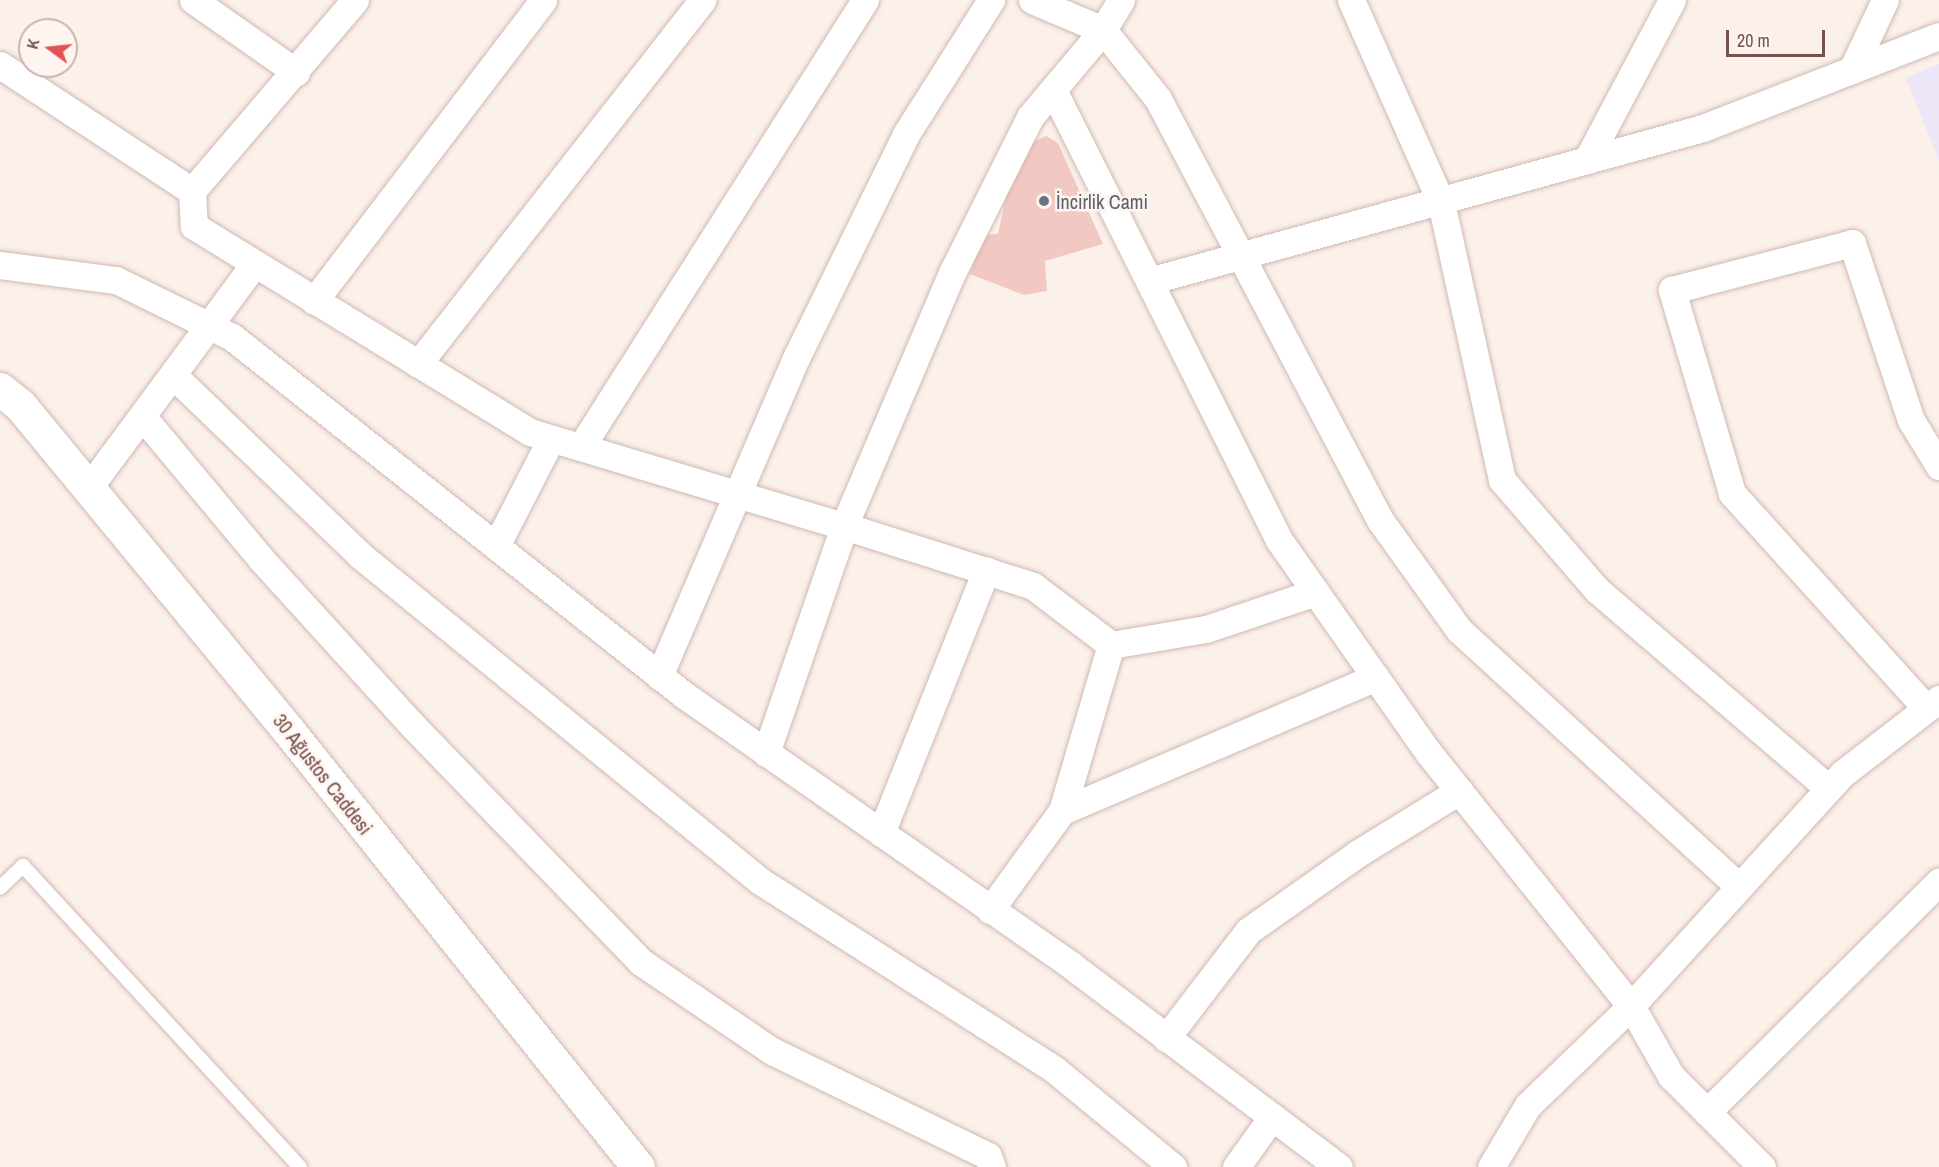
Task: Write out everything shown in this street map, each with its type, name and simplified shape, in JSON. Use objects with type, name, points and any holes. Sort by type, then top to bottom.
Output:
[{"type":"main road","name":"30 Ağustos Caddesi","points":[[0,389],[20,405],[87,490],[288,730],[638,1167]]},
{"type":"street","points":[[193,0],[296,72]]},
{"type":"street","points":[[355,0],[296,72],[192,191],[194,226],[314,301],[530,432],[844,526],[1033,586],[1111,645],[1206,629],[1316,592]]},
{"type":"street","points":[[314,301],[543,0]]},
{"type":"street","points":[[418,364],[702,0]]},
{"type":"street","points":[[581,447],[865,0]]},
{"type":"street","points":[[659,676],[797,356],[906,134],[991,0]]},
{"type":"street","points":[[1032,0],[1103,30],[1158,99],[1242,252],[1380,520],[1459,630],[1739,887]]},
{"type":"street","points":[[766,753],[844,526],[953,271],[1030,117],[1103,30],[1121,0]]},
{"type":"street","points":[[1351,0],[1441,202],[1502,480],[1597,590],[1828,788]]},
{"type":"street","points":[[1587,160],[1672,0]]},
{"type":"street","points":[[1852,70],[1885,0]]},
{"type":"street","points":[[1149,281],[1242,252],[1441,202],[1703,128],[1939,36]]},
{"type":"street","points":[[0,65],[192,191]]},
{"type":"street","points":[[1053,90],[1279,540],[1376,678],[1460,791],[1631,1006],[1671,1076],[1762,1167]]},
{"type":"street","points":[[1491,1167],[1528,1105],[1631,1006],[1828,788],[1933,703],[1732,493],[1672,290],[1852,243],[1911,420],[1939,466]]},
{"type":"street","points":[[87,490],[254,264]]},
{"type":"street","points":[[0,266],[116,280],[232,337],[659,676],[990,910],[1339,1167]]},
{"type":"street","points":[[173,375],[361,556],[760,881],[1055,1070],[1173,1167]]},
{"type":"street","points":[[142,416],[261,559],[365,674],[642,962],[772,1051],[988,1156],[992,1167]]},
{"type":"street","points":[[496,546],[551,438]]},
{"type":"street","points":[[881,833],[986,570]]},
{"type":"street","points":[[990,910],[1062,811],[1111,645]]},
{"type":"street","points":[[1062,811],[1376,678]]},
{"type":"street","points":[[1166,1038],[1248,931],[1357,854],[1460,791]]},
{"type":"street","points":[[1707,1112],[1939,882]]},
{"type":"street","points":[[1236,1167],[1272,1117]]},
{"type":"lane","points":[[0,888],[24,866],[300,1167]]},
{"type":"shaded area","points":[[1939,64],[1939,161],[1906,78]]},
{"type":"building","name":"İncirlik Cami","points":[[1046,136],[1058,143],[1103,244],[1045,261],[1047,291],[1024,295],[970,274],[983,235],[998,234],[1012,168],[1029,144]]},
{"type":"place","name":"İncirlik Cami","points":[[1044,201]]}]
